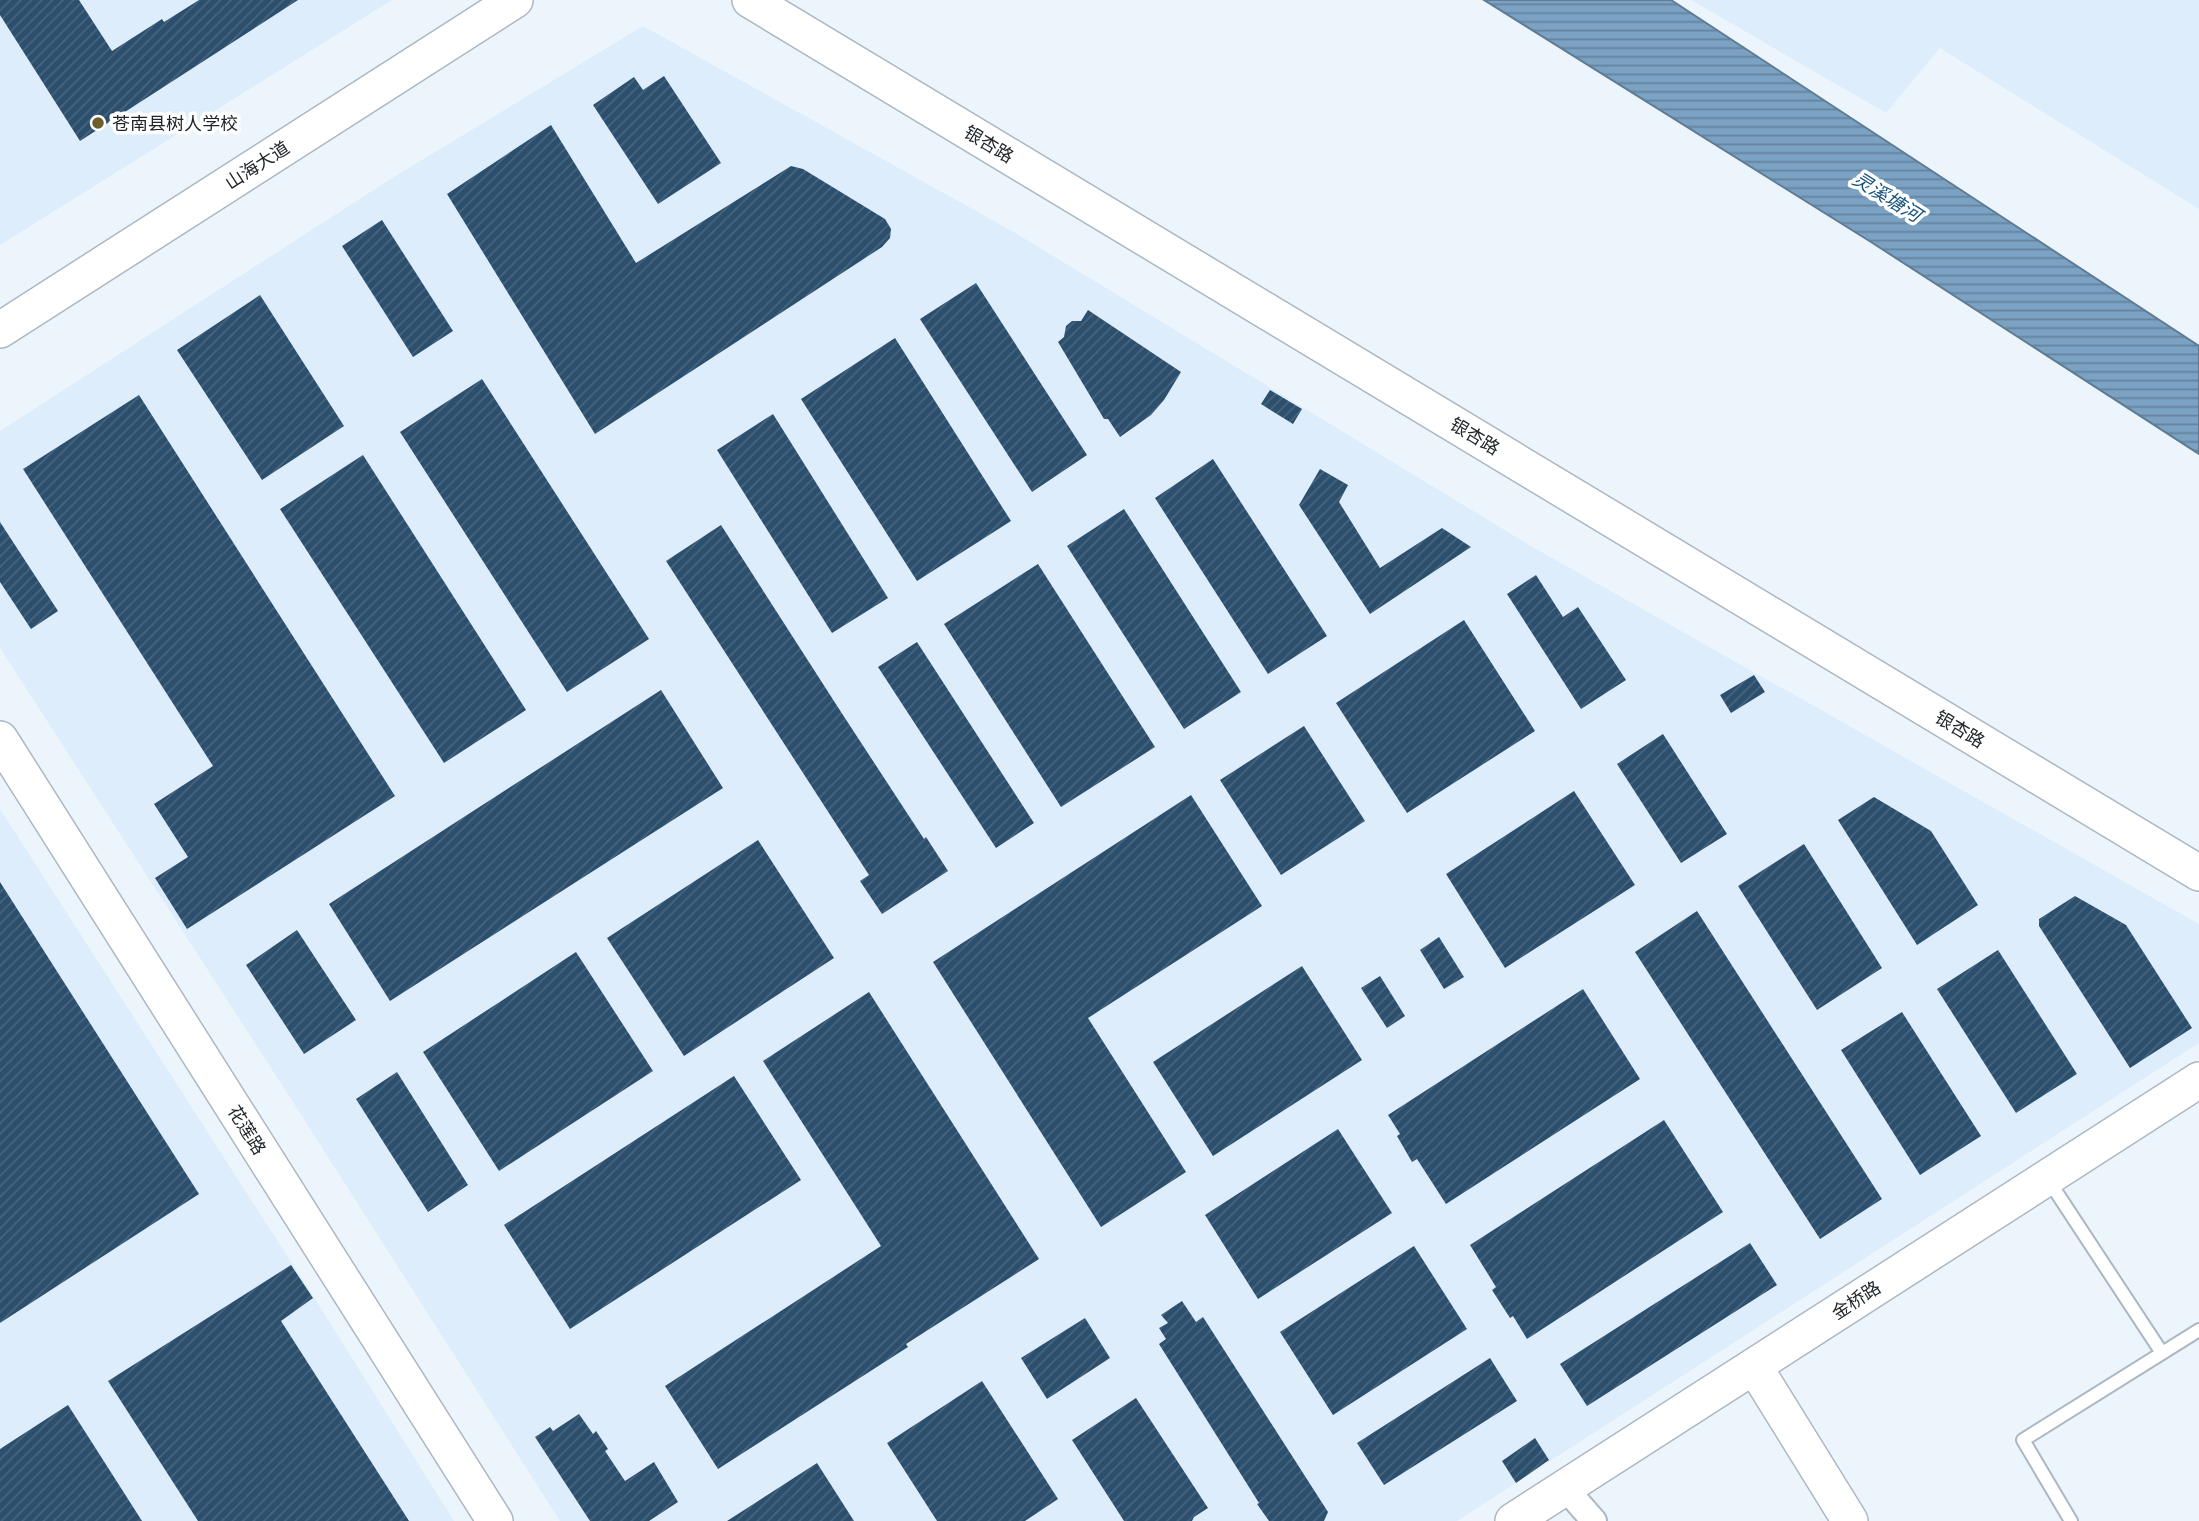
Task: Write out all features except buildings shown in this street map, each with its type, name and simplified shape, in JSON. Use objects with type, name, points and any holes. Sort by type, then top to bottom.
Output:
[{"type":"street","name":"山海大道","points":[[0,330],[515,0]]},
{"type":"street","name":"银杏路","points":[[750,0],[2199,873]]},
{"type":"street","name":"花莲路","points":[[0,740],[495,1521]]},
{"type":"street","name":"金桥路","points":[[1513,1521],[2199,1080]]},
{"type":"street","points":[[1754,1366],[1850,1521]]},
{"type":"street","points":[[1565,1488],[1594,1521]]},
{"type":"lane","points":[[2047,1177],[2162,1353]]},
{"type":"lane","points":[[2071,1521],[2023,1440],[2199,1330]]},
{"type":"shaded area","name":"苍南县树人学校","points":[[0,0],[392,0],[0,245]]},
{"type":"shaded area","points":[[1691,0],[2199,0],[2199,209],[1940,48],[1886,113]]},
{"type":"shaded area","points":[[643,26],[1012,231],[1531,546],[2199,924],[2199,1043],[1457,1521],[560,1521],[0,648],[0,431],[389,180]]},
{"type":"shaded area","points":[[0,809],[320,1307],[454,1521],[0,1521]]},
{"type":"water","name":"灵溪塘河","points":[[1484,0],[1671,0],[2199,346],[2199,454],[1871,242]]},
{"type":"place","name":"苍南县树人学校","points":[[98,123]]}]
